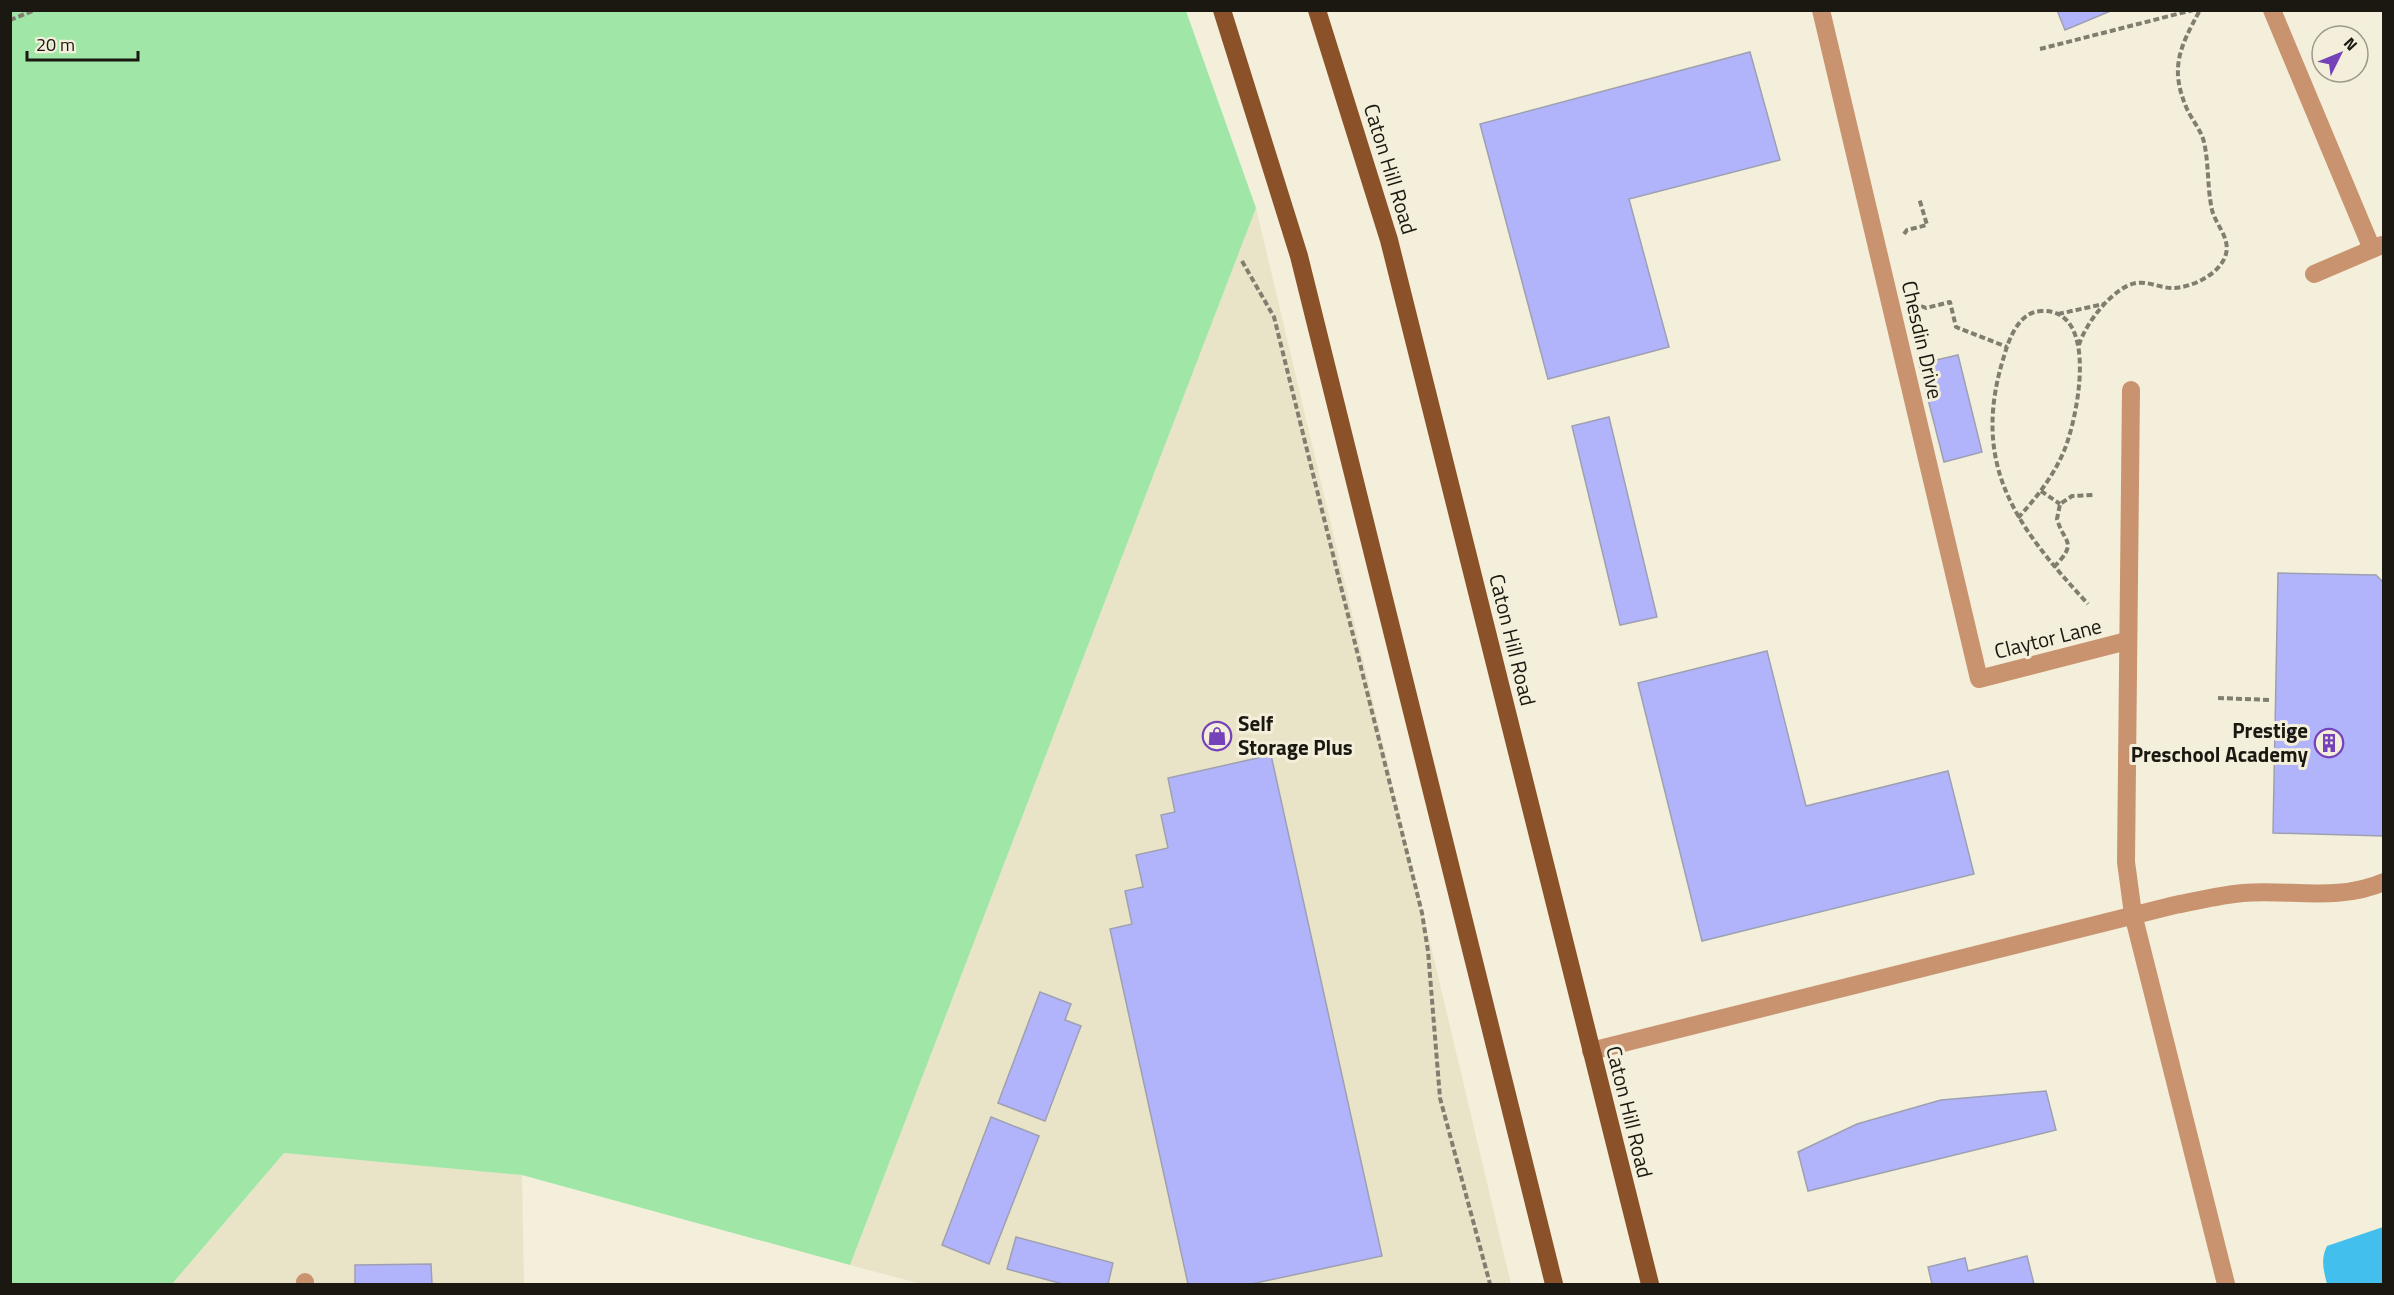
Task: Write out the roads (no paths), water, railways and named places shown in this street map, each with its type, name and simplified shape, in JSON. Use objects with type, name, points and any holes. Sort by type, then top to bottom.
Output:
[{"type":"main road","points":[[1222,10],[1302,267],[1554,1284]]},
{"type":"main road","name":"Caton Hill Road","points":[[1317,10],[1389,240],[1650,1284]]},
{"type":"street","name":"Chesdin Drive","points":[[1821,10],[1979,679]]},
{"type":"street","points":[[2272,10],[2378,247],[2314,274]]},
{"type":"street","points":[[2131,390],[2126,862],[2133,914],[2226,1284]]},
{"type":"street","name":"Claytor Lane","points":[[1979,679],[2127,641]]},
{"type":"street","points":[[1591,1051],[2133,914],[2241,893],[2331,894],[2372,887],[2384,882]]},
{"type":"water","points":[[2383,1227],[2383,1284],[2327,1284],[2323,1261],[2327,1246]]},
{"type":"place","name":"Self Storage Plus","points":[[1217,736]]},
{"type":"place","name":"Prestige Preschool Academy","points":[[2329,743]]}]
